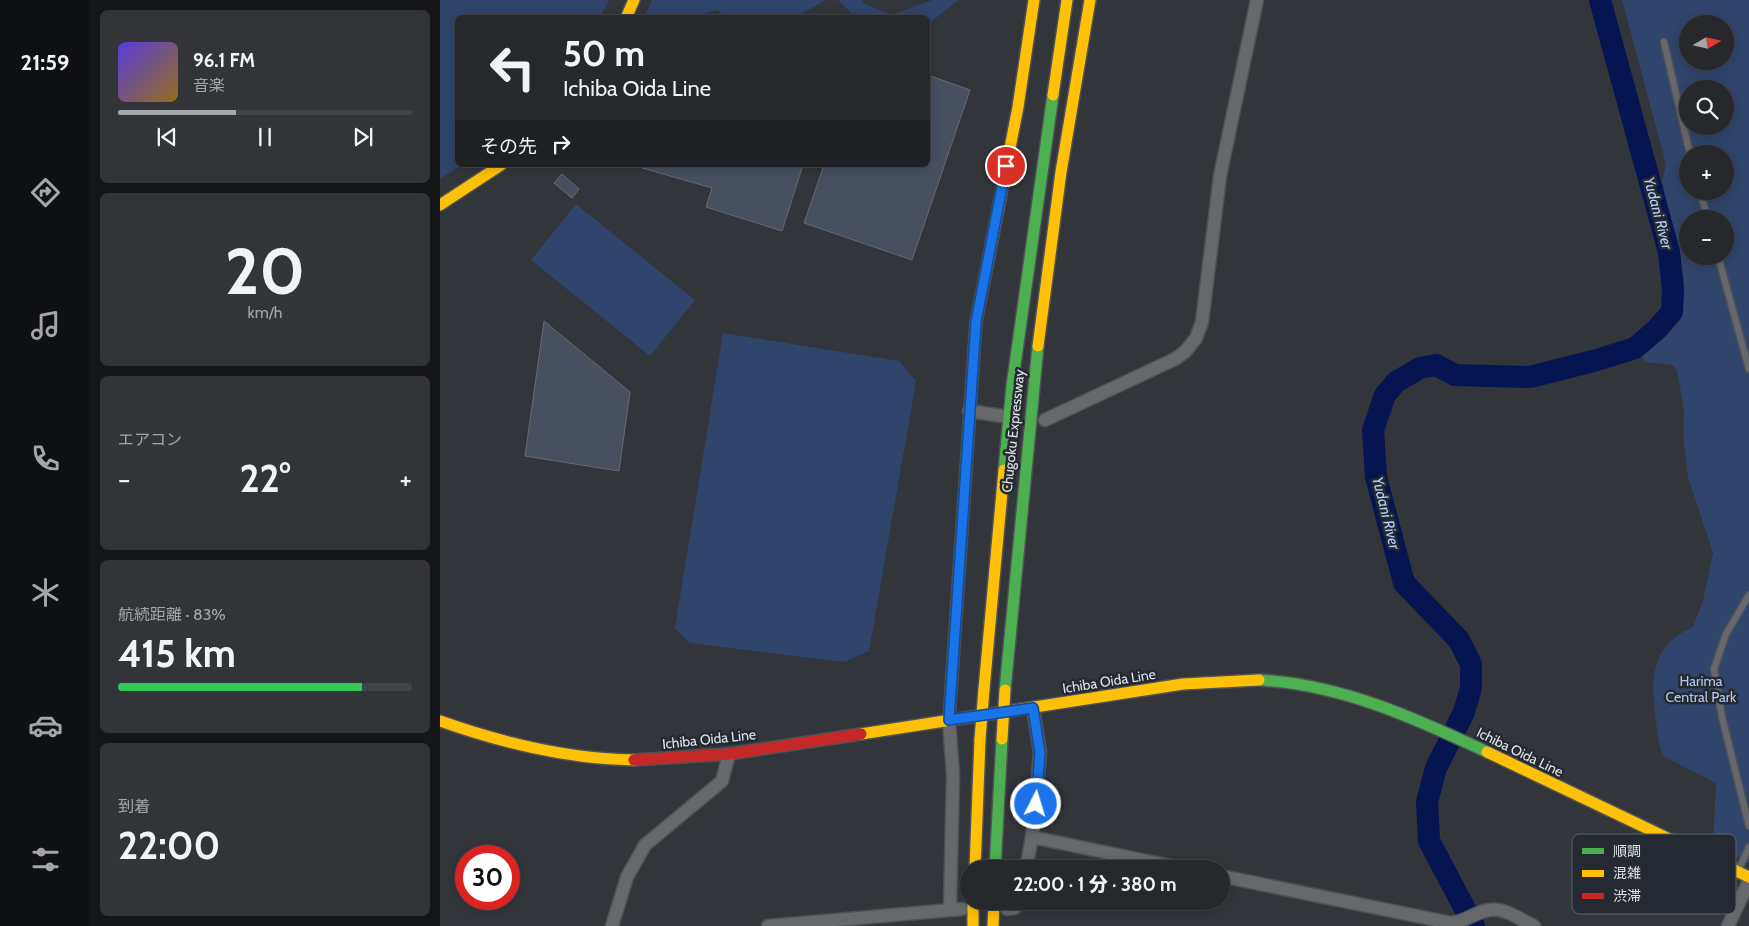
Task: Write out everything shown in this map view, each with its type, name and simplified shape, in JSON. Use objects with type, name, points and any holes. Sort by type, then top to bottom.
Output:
[{"type":"main road","points":[[627,15],[634,0]]},
{"type":"main road","points":[[949,720],[968,410],[976,322],[1018,107],[1034,0]]},
{"type":"main road","name":"Chugoku Expressway","points":[[975,860],[980,739],[1012,386],[1034,210],[1067,0]]},
{"type":"main road","name":"Chugoku Expressway","points":[[995,860],[1005,690],[1032,391],[1054,216],[1090,0]]},
{"type":"main road","points":[[440,205],[498,167]]},
{"type":"main road","name":"Ichiba Oida Line","points":[[440,721],[512,744],[615,760],[670,759],[729,754],[1183,684],[1223,680],[1264,680],[1306,684],[1390,708],[1437,728],[1658,834]]},
{"type":"main road","name":"Ichiba Oida Line","points":[[1738,872],[1749,877]]},
{"type":"main road","points":[[973,910],[973,926]]},
{"type":"main road","points":[[993,926],[994,910]]},
{"type":"street","points":[[1045,420],[1175,359],[1185,352],[1196,338],[1202,322],[1220,176],[1257,0]]},
{"type":"street","points":[[968,410],[1002,416]]},
{"type":"street","points":[[1028,860],[1032,837],[1040,753],[1033,708]]},
{"type":"street","points":[[768,926],[956,909],[953,775],[949,720]]},
{"type":"street","points":[[612,926],[627,877],[645,845],[722,781],[729,754]]},
{"type":"street","points":[[1032,837],[1143,860]]},
{"type":"street","points":[[1230,878],[1451,924],[1489,910],[1502,910],[1534,926]]},
{"type":"street","points":[[1736,909],[1749,881]]},
{"type":"street","points":[[1728,926],[1734,914]]},
{"type":"lane","points":[[1664,42],[1688,145]]},
{"type":"lane","points":[[1720,265],[1749,369]]},
{"type":"lane","points":[[1749,595],[1726,634],[1714,669],[1722,717],[1749,826]]},
{"type":"lane","points":[[1738,872],[1749,847]]},
{"type":"green space","points":[[440,0],[609,0],[601,15],[455,15],[455,167],[459,167],[440,179]]},
{"type":"green space","points":[[652,0],[826,0],[799,15],[724,15],[716,10],[698,15],[646,14]]},
{"type":"green space","points":[[838,0],[862,0],[863,3],[892,15],[853,15]]},
{"type":"green space","points":[[932,0],[959,0],[930,22],[930,15],[892,15]]},
{"type":"green space","name":"Harima Central Park","points":[[1622,0],[1749,0],[1749,863],[1736,856],[1736,834],[1714,834],[1716,783],[1663,756],[1655,714],[1653,686],[1657,663],[1669,643],[1679,634],[1693,627],[1703,600],[1713,553],[1688,477],[1683,434],[1684,410],[1677,370],[1672,365],[1645,362],[1641,355],[1671,331],[1681,312],[1684,295],[1682,265],[1734,265],[1734,210],[1679,210],[1679,250],[1662,189],[1665,188],[1662,183],[1666,164]]},
{"type":"green space","points":[[576,204],[695,300],[650,356],[531,260]]},
{"type":"green space","points":[[723,333],[899,361],[916,381],[869,651],[844,662],[690,643],[675,628]]},
{"type":"building","points":[[930,76],[970,90],[912,260],[804,223],[823,167],[930,167]]},
{"type":"building","points":[[802,167],[782,231],[706,207],[712,188],[642,168]]},
{"type":"building","points":[[562,174],[579,189],[572,198],[554,183]]},
{"type":"building","points":[[544,321],[630,392],[619,471],[525,456]]},
{"type":"waterway","name":"Yudani River","points":[[1474,926],[1429,841],[1427,802],[1436,768],[1464,712],[1471,688],[1471,664],[1459,640],[1404,583],[1376,477],[1373,430],[1385,395],[1396,382],[1420,368],[1436,365],[1455,375],[1530,377],[1635,348],[1656,330],[1672,312],[1673,290],[1669,252],[1600,0]]},
{"type":"traffic: fast","points":[[1004,470],[1012,386],[1053,95]]},
{"type":"traffic: fast","points":[[949,720],[976,322],[986,271]]},
{"type":"traffic: fast","points":[[1005,690],[1038,346]]},
{"type":"traffic: fast","points":[[1259,680],[1319,688],[1348,696],[1405,715],[1487,752]]},
{"type":"traffic: fast","points":[[995,860],[1002,739]]},
{"type":"traffic: slow","points":[[627,15],[634,0]]},
{"type":"traffic: slow","points":[[986,271],[1018,107],[1034,0]]},
{"type":"traffic: slow","points":[[1053,95],[1067,0]]},
{"type":"traffic: slow","points":[[1038,346],[1061,172],[1090,0]]},
{"type":"traffic: slow","points":[[440,205],[498,167]]},
{"type":"traffic: slow","points":[[984,689],[1004,470]]},
{"type":"traffic: slow","points":[[861,734],[1183,684],[1259,680]]},
{"type":"traffic: slow","points":[[980,739],[984,689]]},
{"type":"traffic: slow","points":[[1002,739],[1005,690]]},
{"type":"traffic: slow","points":[[440,721],[511,743],[560,753],[585,757],[634,760]]},
{"type":"traffic: slow","points":[[975,860],[980,739]]},
{"type":"traffic: slow","points":[[1487,752],[1659,834]]},
{"type":"traffic: slow","points":[[1736,871],[1749,877]]},
{"type":"traffic: slow","points":[[973,910],[973,926]]},
{"type":"traffic: slow","points":[[993,926],[994,910]]},
{"type":"traffic: jam","points":[[634,760],[729,754],[861,734]]},
{"type":"route","points":[[1006,166],[976,322],[968,410],[949,720],[1033,708],[1040,753],[1036,804]]}]
